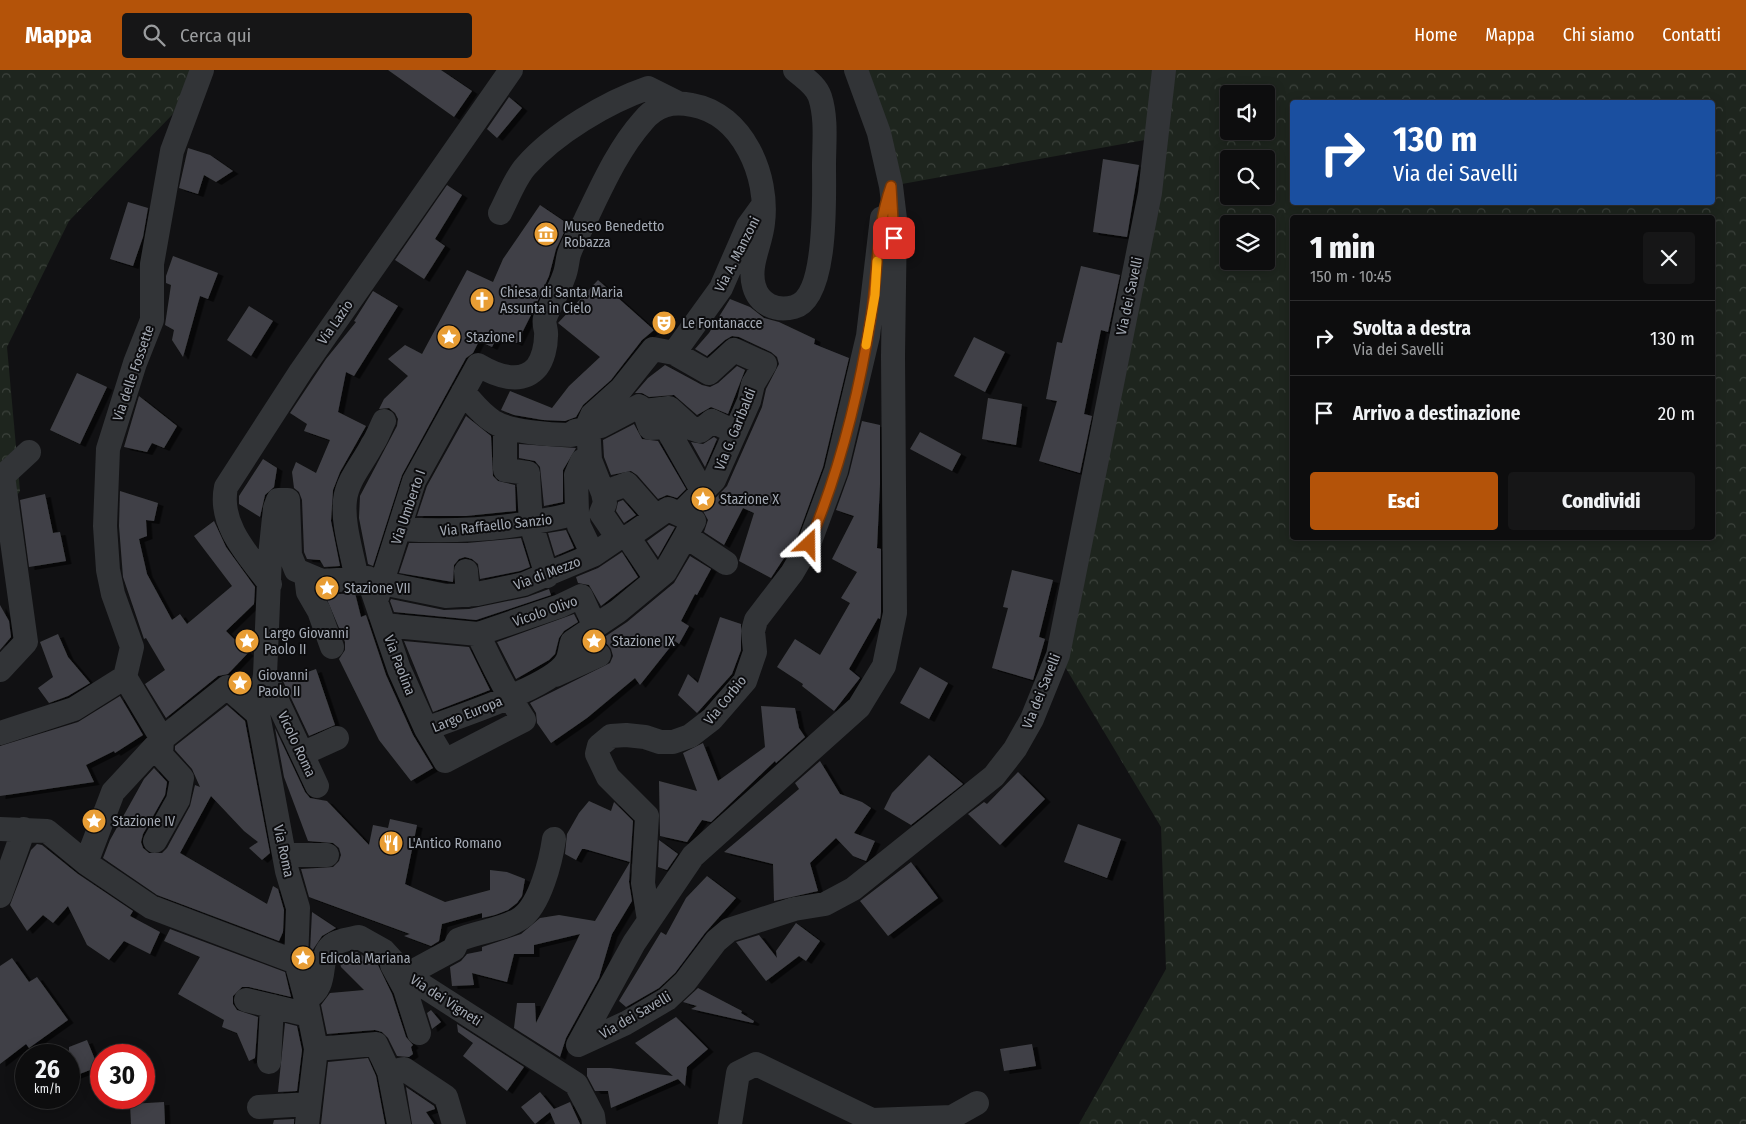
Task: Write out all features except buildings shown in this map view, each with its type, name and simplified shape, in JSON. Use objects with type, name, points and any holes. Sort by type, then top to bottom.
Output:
[{"type":"street","name":"Via delle Fossette","points":[[125,677],[132,648],[113,594],[108,570],[105,526],[108,449],[135,363],[152,320],[152,264],[172,151],[202,70]]},
{"type":"street","name":"Via Lazio","points":[[270,584],[233,534],[224,506],[226,488],[301,371],[511,70]]},
{"type":"street","points":[[500,213],[525,167],[555,140],[620,98],[648,88],[676,102],[701,106],[716,113],[737,132],[751,154],[762,183],[765,203],[762,232],[753,267],[753,282],[758,296],[767,305],[777,309],[790,309],[800,306],[807,300],[820,257],[825,212],[825,132],[819,93],[813,85],[795,70]]},
{"type":"street","name":"Via dei Savelli","points":[[566,1077],[578,1045],[604,995],[649,920],[693,856],[859,706],[884,666],[895,613],[893,375],[895,219],[891,186],[874,116],[856,70]]},
{"type":"street","name":"Via dei Savelli","points":[[578,1045],[626,1023],[667,999],[685,982],[711,947],[729,930],[794,909],[826,904],[853,889],[994,776],[1016,749],[1032,719],[1058,655],[1150,193],[1164,70]]},
{"type":"street","name":"Via Umberto I","points":[[379,592],[414,481],[478,365],[505,377],[517,377],[536,368],[544,352],[546,336],[544,320],[564,276],[570,252],[629,140],[653,111],[676,102]]},
{"type":"street","name":"Via Corbio","points":[[649,920],[643,883],[647,816],[608,777],[599,762],[597,754],[599,746],[611,736],[645,737],[660,742],[673,742],[690,736],[712,719],[745,681],[755,652],[754,630],[756,620],[792,573],[809,544],[836,471],[868,336],[882,216],[891,186]]},
{"type":"street","name":"Via A. Manzoni","points":[[674,353],[721,288],[748,226],[765,203]]},
{"type":"street","points":[[656,579],[623,537],[601,513],[606,503],[590,460],[587,429],[592,415],[621,388],[654,349],[674,353]]},
{"type":"street","name":"Via G. Garibaldi","points":[[674,353],[710,373],[734,350],[765,364],[753,384],[749,400],[714,480],[677,520]]},
{"type":"street","points":[[463,392],[482,413],[505,427],[568,436],[610,422],[639,406],[644,411],[650,428],[666,426],[703,492]]},
{"type":"street","points":[[644,411],[669,408],[691,428],[700,431],[712,421],[735,432]]},
{"type":"street","points":[[332,647],[319,611],[308,592],[314,578],[357,580],[352,547],[344,523],[344,499],[353,478],[384,421]]},
{"type":"street","points":[[505,427],[505,470],[528,473],[531,524],[547,576]]},
{"type":"street","points":[[0,670],[26,642],[3,476],[29,452]]},
{"type":"street","points":[[590,460],[582,461],[576,475],[577,513],[579,526],[593,555]]},
{"type":"street","points":[[603,493],[627,484],[677,520],[726,563]]},
{"type":"street","name":"Via Roma","points":[[308,1114],[316,1050],[296,962],[298,908],[284,855],[258,714],[265,675],[270,556],[275,508],[281,498],[288,500],[291,560],[296,570],[314,578]]},
{"type":"street","name":"Via Raffaello Sanzio","points":[[399,529],[439,532],[531,524],[577,513]]},
{"type":"street","points":[[548,678],[567,661],[572,642],[618,611],[665,572],[677,520]]},
{"type":"street","name":"Via di Mezzo","points":[[379,592],[468,594],[516,586],[547,576],[593,555],[623,537],[677,520]]},
{"type":"street","points":[[466,571],[468,594]]},
{"type":"street","name":"Via Paolina","points":[[357,580],[368,578],[379,592],[384,625],[399,669],[426,729]]},
{"type":"street","name":"Vicolo Olivo","points":[[384,625],[478,634],[560,606],[581,596],[595,626]]},
{"type":"street","points":[[478,634],[509,697],[599,655]]},
{"type":"street","name":"Vicolo Roma","points":[[265,675],[317,786]]},
{"type":"street","points":[[0,733],[74,709],[125,677],[162,739],[161,754],[182,778],[178,800],[155,841]]},
{"type":"street","points":[[86,862],[113,792],[162,739],[227,687],[258,714]]},
{"type":"street","name":"Largo Europa","points":[[509,697],[524,720],[445,760],[426,729],[509,697]]},
{"type":"street","points":[[302,754],[337,738]]},
{"type":"street","points":[[0,829],[47,831],[86,862],[150,907],[296,962]]},
{"type":"street","points":[[0,896],[24,829]]},
{"type":"street","points":[[406,975],[454,949],[458,940],[521,918],[533,903],[544,880],[554,839]]},
{"type":"street","points":[[284,855],[328,855]]},
{"type":"street","name":"Via dei Vigneti","points":[[307,1007],[321,984],[327,950],[334,943],[359,937],[384,951],[406,975],[576,1084],[593,1116],[594,1124]]},
{"type":"street","points":[[384,951],[405,989],[419,1032]]},
{"type":"street","points":[[246,1000],[272,1006],[307,1007]]},
{"type":"street","points":[[269,1062],[272,1006]]},
{"type":"street","points":[[316,1050],[376,1044],[389,1072],[398,1124]]},
{"type":"street","points":[[730,1124],[738,1072],[756,1064],[872,1120],[952,1117],[977,1104]]},
{"type":"street","points":[[389,1072],[404,1068],[446,1098],[454,1124]]},
{"type":"street","points":[[566,1077],[577,1093],[587,1124]]},
{"type":"street","points":[[259,1108],[308,1114]]},
{"type":"green space","points":[[0,70],[194,70],[173,114],[69,221],[7,347],[20,491],[0,521]]},
{"type":"green space","points":[[867,70],[1746,70],[1746,1124],[1079,1124],[1166,969],[1161,827],[1058,655],[1156,138],[891,186]]},
{"type":"slow traffic","points":[[866,345],[875,295],[877,261]]},
{"type":"place","name":"Museo Benedetto Robazza","points":[[546,234]]},
{"type":"place","name":"Chiesa di Santa Maria Assunta in Cielo","points":[[482,300]]},
{"type":"place","name":"Le Fontanacce","points":[[664,323]]},
{"type":"place","name":"Stazione I","points":[[449,337]]},
{"type":"place","name":"Stazione X","points":[[703,499]]},
{"type":"place","name":"Stazione VII","points":[[327,588]]},
{"type":"place","name":"Largo Giovanni Paolo II","points":[[247,641]]},
{"type":"place","name":"Stazione IX","points":[[594,641]]},
{"type":"place","name":"Giovanni Paolo II","points":[[240,683]]},
{"type":"place","name":"Stazione IV","points":[[94,821]]},
{"type":"place","name":"L'Antico Romano","points":[[391,843]]},
{"type":"place","name":"Edicola Mariana","points":[[303,958]]},
{"type":"route","points":[[809,544],[823,511],[836,471],[862,364],[875,295],[878,240],[883,208],[891,186],[895,219],[894,238]]}]
